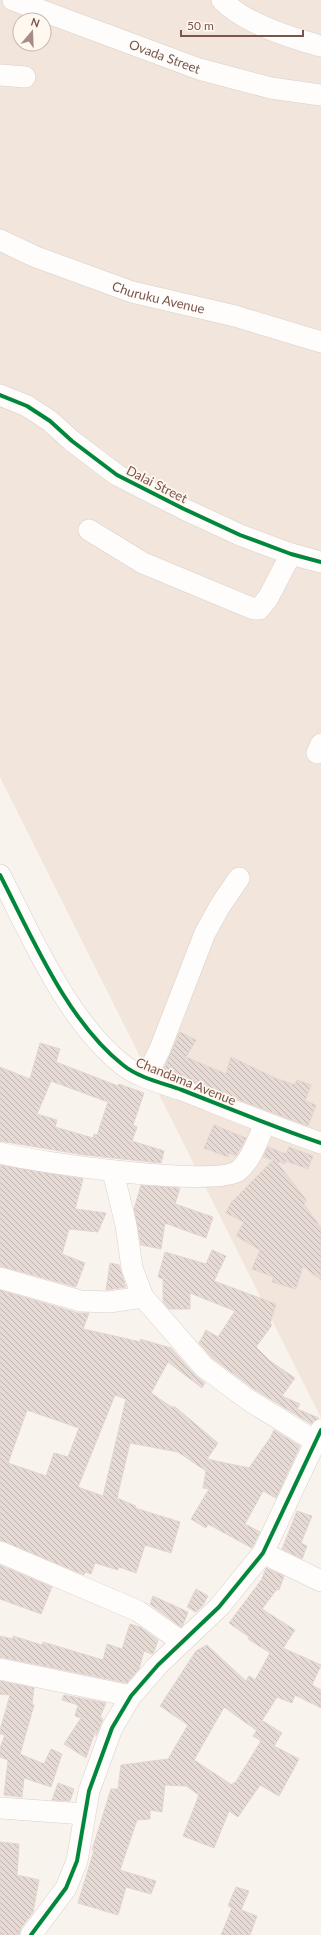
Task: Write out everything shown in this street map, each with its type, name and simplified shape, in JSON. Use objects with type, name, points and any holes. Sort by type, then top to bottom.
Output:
[{"type":"street","name":"Ovada Street","points":[[13,0],[199,69],[271,88],[321,95]]},
{"type":"street","points":[[222,0],[252,20],[288,37],[321,46]]},
{"type":"street","points":[[0,75],[25,77]]},
{"type":"street","name":"Churuku Avenue","points":[[0,240],[36,257],[132,292],[235,316],[321,342]]},
{"type":"street","name":"Dalai Street","points":[[0,395],[27,406],[50,421],[72,441],[118,475],[240,535],[291,554],[321,562]]},
{"type":"street","points":[[89,530],[144,563],[254,609],[259,609],[268,598],[291,554]]},
{"type":"street","name":"Chandama Avenue","points":[[0,875],[53,978],[76,1012],[112,1056],[124,1066],[146,1077],[265,1124],[321,1143]]},
{"type":"street","points":[[146,1077],[160,1049],[205,932],[239,878]]},
{"type":"street","points":[[0,1153],[17,1158],[113,1172],[220,1176],[237,1172],[249,1157],[265,1124]]},
{"type":"street","points":[[34,1934],[66,1888],[77,1861],[84,1814],[99,1759],[112,1728],[131,1696],[158,1665],[219,1607],[263,1553],[318,1435],[255,1405],[204,1367],[143,1297],[132,1268],[126,1225],[113,1172]]},
{"type":"street","points":[[0,1278],[82,1302],[109,1302],[143,1297]]},
{"type":"street","points":[[0,1552],[138,1612],[182,1642]]},
{"type":"street","points":[[263,1553],[321,1581]]},
{"type":"street","points":[[0,1669],[131,1696]]},
{"type":"street","points":[[0,1808],[84,1814]]},
{"type":"shaded area","points":[[0,0],[321,0],[321,1418],[0,777]]},
{"type":"building","points":[[180,1032],[196,1040],[186,1057],[226,1074],[231,1057],[275,1078],[295,1085],[297,1080],[311,1085],[305,1101],[316,1105],[308,1126],[163,1071]]},
{"type":"building","points":[[40,1043],[60,1049],[56,1062],[118,1086],[119,1084],[144,1093],[133,1125],[137,1127],[132,1141],[164,1151],[161,1163],[85,1155],[0,1141],[0,1067],[30,1079]],"holes":[[[51,1081],[108,1102],[97,1135],[94,1134],[93,1138],[55,1127],[57,1120],[37,1114]]]},
{"type":"building","points":[[214,1125],[246,1138],[236,1156],[229,1153],[228,1157],[204,1148]]},
{"type":"building","points":[[268,1147],[286,1154],[289,1147],[313,1156],[308,1169],[286,1161],[285,1164],[276,1161],[307,1201],[304,1204],[321,1228],[321,1280],[303,1266],[296,1289],[272,1282],[274,1277],[252,1269],[260,1250],[236,1236],[244,1222],[226,1213],[231,1203],[273,1160],[263,1157]]},
{"type":"building","points":[[0,1165],[83,1179],[75,1209],[106,1213],[98,1232],[69,1229],[62,1254],[85,1263],[76,1287],[0,1266]]},
{"type":"building","points":[[141,1185],[180,1188],[175,1204],[213,1217],[206,1238],[165,1223],[161,1249],[141,1245],[134,1209]]},
{"type":"building","points":[[212,1250],[226,1256],[214,1281],[276,1304],[270,1324],[272,1325],[256,1347],[270,1361],[295,1378],[282,1396],[300,1404],[297,1409],[319,1418],[311,1424],[257,1391],[212,1358],[199,1343],[206,1330],[218,1337],[235,1311],[190,1293],[190,1309],[169,1309],[163,1302],[163,1279],[158,1277],[165,1252],[206,1264]]},
{"type":"building","points":[[110,1263],[119,1265],[126,1287],[106,1290]]},
{"type":"building","points":[[0,1290],[78,1313],[89,1313],[83,1329],[141,1342],[140,1339],[171,1348],[195,1375],[205,1383],[202,1388],[168,1362],[151,1393],[173,1408],[174,1406],[218,1443],[207,1459],[249,1468],[274,1430],[300,1446],[276,1498],[263,1491],[245,1524],[260,1532],[252,1548],[208,1524],[206,1528],[191,1519],[209,1489],[203,1488],[206,1471],[178,1452],[130,1443],[117,1498],[136,1506],[135,1508],[180,1522],[171,1553],[145,1545],[136,1573],[119,1567],[118,1570],[95,1563],[91,1574],[85,1572],[84,1575],[0,1540]],"holes":[[[115,1395],[126,1399],[103,1496],[78,1487]],[[27,1410],[79,1428],[68,1457],[54,1453],[46,1476],[8,1463]]]},
{"type":"building","points":[[297,1511],[312,1516],[301,1543],[307,1546],[302,1559],[282,1549]]},
{"type":"building","points":[[0,1565],[52,1587],[41,1614],[0,1599]]},
{"type":"building","points":[[266,1568],[284,1576],[279,1590],[277,1589],[262,1609],[295,1630],[283,1648],[321,1665],[312,1685],[321,1690],[321,1708],[295,1695],[292,1703],[277,1697],[256,1730],[224,1707],[194,1760],[232,1785],[234,1782],[235,1783],[261,1741],[253,1736],[263,1721],[282,1733],[274,1746],[299,1759],[279,1796],[260,1785],[238,1817],[229,1811],[214,1848],[183,1836],[199,1795],[186,1786],[165,1785],[162,1812],[150,1810],[150,1819],[137,1820],[120,1870],[156,1881],[151,1894],[126,1887],[118,1915],[78,1903],[94,1850],[92,1850],[111,1789],[118,1789],[121,1765],[168,1759],[188,1725],[160,1706],[196,1651],[207,1645],[246,1681],[249,1676],[255,1680],[270,1653],[248,1639],[249,1637],[229,1623],[262,1579]]},
{"type":"building","points":[[196,1589],[208,1596],[203,1605],[196,1612],[187,1607]]},
{"type":"building","points":[[153,1596],[188,1612],[181,1627],[150,1604]]},
{"type":"building","points":[[130,1624],[140,1627],[158,1640],[152,1654],[144,1651],[139,1669],[127,1683],[0,1657],[0,1636],[13,1639],[13,1636],[42,1645],[43,1642],[103,1660],[107,1644],[122,1649]]},
{"type":"building","points":[[0,1681],[34,1688],[32,1704],[34,1705],[20,1754],[44,1764],[51,1749],[62,1754],[51,1787],[24,1778],[22,1797],[4,1795],[8,1760],[0,1757],[0,1748],[5,1735],[0,1734],[0,1730],[10,1695],[0,1694]]},
{"type":"building","points":[[64,1695],[106,1703],[100,1717],[103,1719],[96,1736],[96,1729],[86,1758],[64,1744],[81,1718],[75,1716],[78,1705],[62,1700]]},
{"type":"building","points":[[58,1783],[74,1789],[70,1801],[52,1800]]},
{"type":"building","points":[[0,1842],[19,1844],[17,1875],[39,1880],[33,1912],[21,1928],[19,1935],[0,1935]]},
{"type":"building","points":[[236,1887],[249,1891],[241,1910],[257,1916],[250,1935],[221,1935],[232,1908],[228,1906]]},
{"type":"cycle path","points":[[0,395],[27,406],[50,421],[72,441],[117,475],[240,535],[291,554],[321,562]]},
{"type":"cycle path","points":[[0,875],[38,951],[68,1002],[103,1047],[123,1065],[129,1070],[151,1080],[182,1090],[321,1143]]},
{"type":"cycle path","points":[[31,1935],[66,1888],[77,1861],[89,1791],[112,1728],[131,1696],[158,1665],[219,1607],[263,1553],[321,1430]]}]
